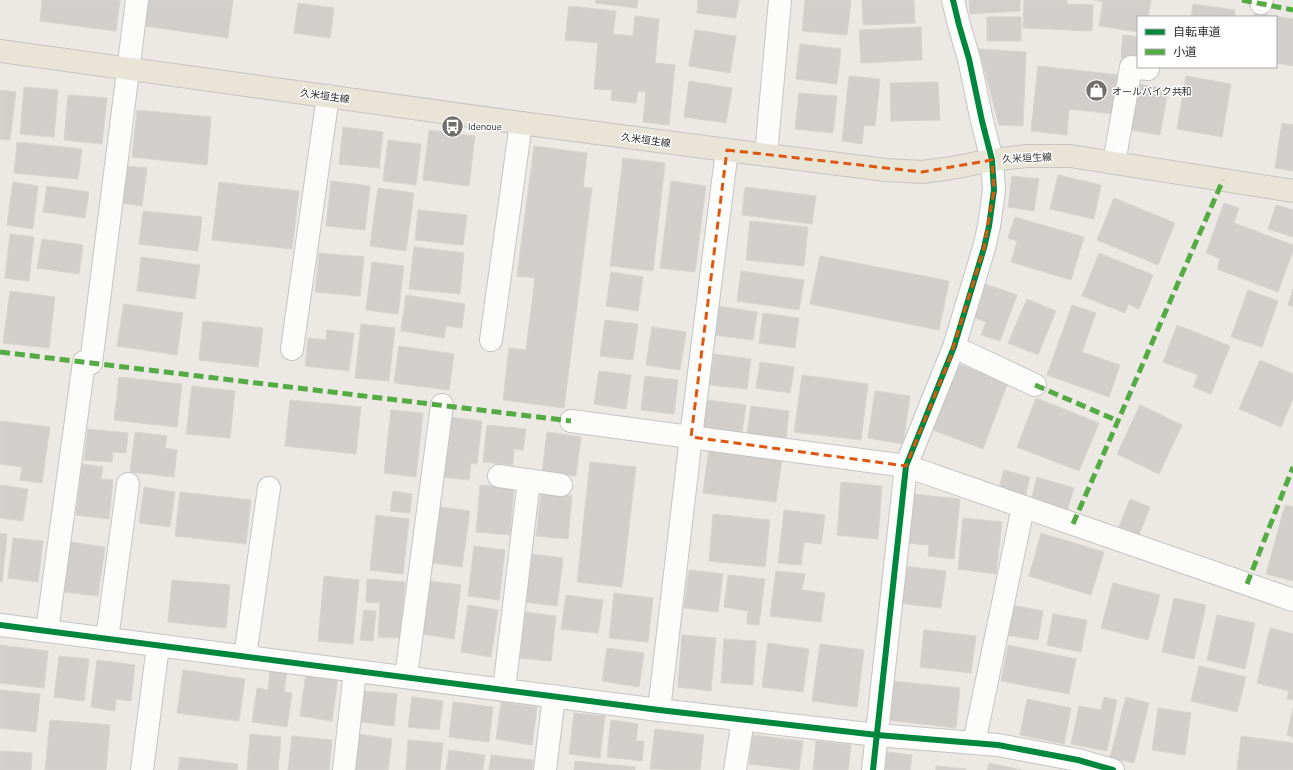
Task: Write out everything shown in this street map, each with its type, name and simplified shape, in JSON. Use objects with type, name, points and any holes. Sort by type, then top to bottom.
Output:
[{"type":"main road","name":"久米垣生線","points":[[0,51],[521,123],[886,170],[922,172],[992,160],[1028,156],[1070,156],[1293,191]]},
{"type":"street","points":[[48,632],[137,0]]},
{"type":"street","points":[[766,155],[780,0]]},
{"type":"street","points":[[874,770],[906,466],[954,347],[984,248],[994,190],[992,160],[982,121],[970,59],[958,25],[953,0]]},
{"type":"street","points":[[1114,164],[1131,67],[1137,68]]},
{"type":"street","points":[[1140,68],[1148,69]]},
{"type":"street","points":[[292,349],[328,96]]},
{"type":"street","points":[[491,340],[521,123]]},
{"type":"street","points":[[659,710],[727,150]]},
{"type":"street","points":[[954,347],[1035,385]]},
{"type":"street","points":[[406,677],[442,405]]},
{"type":"street","points":[[571,421],[906,466],[1293,600]]},
{"type":"street","points":[[499,476],[561,485]]},
{"type":"street","points":[[504,690],[529,480]]},
{"type":"street","points":[[107,639],[128,484]]},
{"type":"street","points":[[245,657],[269,488]]},
{"type":"street","points":[[974,743],[1023,507]]},
{"type":"street","points":[[0,625],[659,710],[877,735],[998,745],[1070,759],[1113,770]]},
{"type":"street","points":[[142,770],[158,646]]},
{"type":"street","points":[[344,770],[355,671]]},
{"type":"street","points":[[545,770],[554,696]]},
{"type":"street","points":[[734,770],[743,720]]},
{"type":"highlighted area","points":[[727,150],[922,172],[992,160],[994,190],[984,248],[950,358],[906,466],[691,437]]},
{"type":"building","points":[[42,0],[120,0],[116,31],[40,21]]},
{"type":"building","points":[[148,0],[233,0],[228,38],[144,26]]},
{"type":"building","points":[[596,0],[638,0],[637,8],[595,3]]},
{"type":"building","points":[[698,0],[739,0],[736,18],[697,13]]},
{"type":"building","points":[[805,0],[851,0],[847,35],[802,31]]},
{"type":"building","points":[[862,0],[914,0],[915,23],[863,25]]},
{"type":"building","points":[[969,0],[1020,0],[1020,11],[970,14]]},
{"type":"building","points":[[1024,0],[1067,0],[1067,4],[1093,5],[1092,31],[1023,28]]},
{"type":"building","points":[[1093,0],[1151,0],[1148,16],[1137,16],[1137,32],[1099,26],[1103,2]]},
{"type":"building","points":[[298,3],[334,8],[330,38],[294,33]]},
{"type":"building","points":[[1193,4],[1235,10],[1234,16],[1191,16]]},
{"type":"building","points":[[569,6],[616,11],[613,34],[633,36],[635,16],[659,19],[655,63],[675,65],[669,125],[643,122],[646,92],[638,91],[636,103],[611,100],[612,90],[594,89],[598,43],[565,40]]},
{"type":"building","points":[[1255,13],[1274,16],[1254,16]]},
{"type":"building","points":[[1277,16],[1293,19],[1293,66],[1277,63]]},
{"type":"building","points":[[987,17],[1021,17],[1021,41],[987,41]]},
{"type":"building","points":[[921,27],[922,60],[861,63],[859,30]]},
{"type":"building","points":[[695,30],[736,36],[730,73],[689,66]]},
{"type":"building","points":[[1123,35],[1137,37],[1137,60],[1121,57]]},
{"type":"building","points":[[800,44],[841,49],[837,84],[796,79]]},
{"type":"building","points":[[979,49],[1026,52],[1023,126],[999,125]]},
{"type":"building","points":[[1038,66],[1119,75],[1114,114],[1069,109],[1067,135],[1031,131]]},
{"type":"building","points":[[849,76],[880,79],[875,126],[864,125],[862,144],[842,141]]},
{"type":"building","points":[[1186,76],[1231,84],[1222,137],[1177,129]]},
{"type":"building","points":[[689,81],[732,88],[726,123],[684,117]]},
{"type":"building","points":[[938,82],[940,120],[891,121],[890,83]]},
{"type":"building","points":[[1137,84],[1168,89],[1160,135],[1130,130]]},
{"type":"building","points":[[24,87],[58,90],[54,137],[20,134]]},
{"type":"building","points":[[0,90],[16,92],[10,140],[0,139]]},
{"type":"building","points":[[799,93],[837,96],[833,133],[795,129]]},
{"type":"building","points":[[68,95],[107,98],[102,144],[64,140]]},
{"type":"building","points":[[137,110],[211,117],[207,165],[132,157]]},
{"type":"building","points":[[1282,123],[1293,125],[1293,171],[1275,168]]},
{"type":"building","points":[[343,127],[383,132],[379,168],[339,164]]},
{"type":"building","points":[[429,130],[475,136],[469,186],[423,180]]},
{"type":"building","points":[[388,140],[421,144],[416,185],[383,181]]},
{"type":"building","points":[[17,142],[82,149],[78,179],[14,173]]},
{"type":"building","points":[[534,146],[587,153],[583,187],[592,188],[564,408],[503,400],[509,348],[526,350],[535,278],[517,276]]},
{"type":"building","points":[[623,158],[665,163],[653,271],[610,266]]},
{"type":"building","points":[[126,166],[147,168],[142,206],[121,203]]},
{"type":"building","points":[[1058,175],[1101,185],[1094,219],[1050,209]]},
{"type":"building","points":[[1012,176],[1039,179],[1034,211],[1008,207]]},
{"type":"building","points":[[331,181],[370,186],[365,230],[326,226]]},
{"type":"building","points":[[671,181],[706,186],[695,272],[660,268]]},
{"type":"building","points":[[13,182],[38,186],[33,229],[7,225]]},
{"type":"building","points":[[219,182],[299,191],[292,249],[212,240]]},
{"type":"building","points":[[47,186],[89,192],[85,218],[43,212]]},
{"type":"building","points":[[745,187],[816,196],[812,224],[742,215]]},
{"type":"building","points":[[378,188],[414,193],[406,251],[370,246]]},
{"type":"building","points":[[1114,198],[1175,223],[1158,265],[1097,240]]},
{"type":"building","points":[[1224,203],[1239,208],[1234,223],[1293,245],[1293,251],[1278,292],[1217,269],[1220,259],[1206,253]]},
{"type":"building","points":[[1276,205],[1293,210],[1293,237],[1268,229]]},
{"type":"building","points":[[418,210],[467,215],[463,245],[415,240]]},
{"type":"building","points":[[143,211],[202,217],[198,251],[139,244]]},
{"type":"building","points":[[1015,217],[1084,237],[1071,280],[1011,262],[1017,241],[1008,238]]},
{"type":"building","points":[[750,221],[808,227],[804,266],[746,260]]},
{"type":"building","points":[[10,234],[34,237],[29,281],[5,278]]},
{"type":"building","points":[[42,239],[83,245],[79,274],[37,268]]},
{"type":"building","points":[[414,247],[464,253],[460,294],[409,289]]},
{"type":"building","points":[[319,253],[364,257],[360,296],[315,292]]},
{"type":"building","points":[[1099,253],[1153,275],[1139,309],[1128,304],[1125,313],[1082,296]]},
{"type":"building","points":[[820,256],[949,281],[939,330],[810,304]]},
{"type":"building","points":[[141,257],[200,265],[195,299],[137,291]]},
{"type":"building","points":[[372,262],[404,266],[398,314],[366,310]]},
{"type":"building","points":[[741,271],[804,280],[799,310],[737,301]]},
{"type":"building","points":[[611,272],[643,277],[638,311],[606,306]]},
{"type":"building","points":[[985,284],[1017,295],[1000,341],[981,335],[986,322],[973,317]]},
{"type":"building","points":[[1293,289],[1293,307],[1288,305]]},
{"type":"building","points":[[1248,290],[1278,301],[1262,347],[1231,337]]},
{"type":"building","points":[[10,291],[55,297],[49,348],[3,343]]},
{"type":"building","points":[[406,295],[465,304],[462,328],[446,326],[444,338],[401,331]]},
{"type":"building","points":[[1027,299],[1056,311],[1038,355],[1008,343]]},
{"type":"building","points":[[124,304],[183,313],[177,355],[117,346]]},
{"type":"building","points":[[1072,305],[1096,313],[1082,352],[1120,365],[1109,397],[1047,375]]},
{"type":"building","points":[[717,306],[757,312],[753,340],[713,335]]},
{"type":"building","points":[[763,313],[799,318],[795,348],[759,343]]},
{"type":"building","points":[[605,320],[638,324],[633,360],[600,356]]},
{"type":"building","points":[[203,321],[263,328],[258,367],[199,360]]},
{"type":"building","points":[[361,324],[395,328],[389,381],[355,378]]},
{"type":"building","points":[[1177,325],[1230,346],[1211,394],[1193,387],[1198,375],[1163,362]]},
{"type":"building","points":[[652,327],[686,332],[680,370],[646,365]]},
{"type":"building","points":[[327,330],[354,333],[349,371],[305,366],[308,338],[326,340]]},
{"type":"building","points":[[399,346],[454,354],[449,390],[394,383]]},
{"type":"building","points":[[714,354],[751,359],[747,389],[710,385]]},
{"type":"building","points":[[1260,360],[1293,374],[1293,399],[1281,427],[1239,409]]},
{"type":"building","points":[[760,362],[794,367],[790,393],[756,388]]},
{"type":"building","points":[[958,364],[1008,382],[983,449],[933,430]]},
{"type":"building","points":[[599,371],[631,375],[626,409],[594,404]]},
{"type":"building","points":[[802,375],[868,384],[861,440],[794,432]]},
{"type":"building","points":[[645,376],[678,380],[674,414],[641,410]]},
{"type":"building","points":[[119,377],[182,384],[177,427],[114,420]]},
{"type":"building","points":[[192,386],[235,391],[230,438],[186,434]]},
{"type":"building","points":[[875,391],[910,396],[903,444],[868,438]]},
{"type":"building","points":[[1036,398],[1099,423],[1079,471],[1017,447]]},
{"type":"building","points":[[290,400],[361,407],[356,454],[285,446]]},
{"type":"building","points":[[707,400],[746,405],[742,433],[703,428]]},
{"type":"building","points":[[1140,405],[1182,425],[1159,474],[1117,454]]},
{"type":"building","points":[[751,406],[789,411],[786,439],[747,434]]},
{"type":"building","points":[[391,410],[423,413],[416,477],[384,473]]},
{"type":"building","points":[[449,417],[482,421],[477,464],[471,463],[469,480],[442,477]]},
{"type":"building","points":[[0,421],[50,427],[42,483],[20,480],[22,467],[0,464]]},
{"type":"building","points":[[487,425],[526,429],[523,450],[514,449],[513,465],[483,462]]},
{"type":"building","points":[[88,429],[128,433],[126,453],[113,452],[112,462],[84,460]]},
{"type":"building","points":[[135,432],[167,436],[165,448],[177,450],[174,477],[130,472]]},
{"type":"building","points":[[547,432],[581,437],[576,476],[542,471]]},
{"type":"building","points":[[709,448],[782,458],[776,502],[703,493]]},
{"type":"building","points":[[590,462],[636,467],[622,587],[577,582]]},
{"type":"building","points":[[82,464],[103,467],[101,479],[113,480],[109,519],[76,515]]},
{"type":"building","points":[[1004,470],[1030,477],[1025,498],[998,491]]},
{"type":"building","points":[[1037,477],[1074,488],[1067,511],[1031,501]]},
{"type":"building","points":[[841,482],[882,486],[878,539],[837,535]]},
{"type":"building","points":[[0,485],[28,489],[23,521],[0,518]]},
{"type":"building","points":[[480,485],[514,488],[510,535],[476,532]]},
{"type":"building","points":[[144,487],[175,492],[170,527],[139,523]]},
{"type":"building","points":[[393,491],[412,494],[410,513],[390,511]]},
{"type":"building","points":[[180,492],[251,500],[246,544],[175,536]]},
{"type":"building","points":[[541,493],[572,496],[568,539],[536,536]]},
{"type":"building","points":[[913,494],[960,499],[954,559],[928,556],[929,545],[908,543]]},
{"type":"building","points":[[1130,499],[1150,507],[1139,535],[1119,527]]},
{"type":"building","points":[[1285,505],[1293,507],[1293,581],[1266,574]]},
{"type":"building","points":[[440,507],[470,511],[462,567],[432,563]]},
{"type":"building","points":[[784,510],[825,515],[821,544],[804,542],[801,565],[778,563]]},
{"type":"building","points":[[713,514],[770,520],[765,567],[709,561]]},
{"type":"building","points":[[376,515],[409,519],[403,574],[370,570]]},
{"type":"building","points":[[963,518],[1002,522],[996,574],[958,569]]},
{"type":"building","points":[[1041,533],[1104,552],[1091,595],[1029,576]]},
{"type":"building","points":[[0,534],[7,534],[2,582],[0,582]]},
{"type":"building","points":[[13,538],[43,541],[38,582],[8,578]]},
{"type":"building","points":[[70,542],[105,547],[98,596],[63,592]]},
{"type":"building","points":[[474,546],[505,550],[499,600],[468,596]]},
{"type":"building","points":[[531,554],[563,558],[557,606],[525,602]]},
{"type":"building","points":[[902,566],[946,571],[941,608],[898,603]]},
{"type":"building","points":[[689,570],[723,574],[718,612],[684,608]]},
{"type":"building","points":[[776,571],[805,574],[802,590],[825,593],[821,622],[770,616]]},
{"type":"building","points":[[728,575],[765,579],[759,625],[747,624],[748,611],[724,607]]},
{"type":"building","points":[[324,576],[359,580],[353,644],[318,641]]},
{"type":"building","points":[[367,579],[405,582],[400,638],[378,637],[380,603],[366,602]]},
{"type":"building","points":[[172,580],[230,585],[226,628],[168,622]]},
{"type":"building","points":[[429,581],[461,585],[454,639],[422,634]]},
{"type":"building","points":[[1113,583],[1160,595],[1148,640],[1101,628]]},
{"type":"building","points":[[614,593],[653,598],[648,642],[609,638]]},
{"type":"building","points":[[566,595],[603,600],[598,633],[561,629]]},
{"type":"building","points":[[1174,598],[1206,605],[1194,659],[1162,652]]},
{"type":"building","points":[[468,605],[498,610],[491,657],[461,652]]},
{"type":"building","points":[[1012,605],[1043,611],[1038,640],[1007,635]]},
{"type":"building","points":[[364,610],[376,611],[373,641],[360,640]]},
{"type":"building","points":[[525,612],[556,616],[551,661],[520,658]]},
{"type":"building","points":[[1053,614],[1087,620],[1081,652],[1047,645]]},
{"type":"building","points":[[1217,615],[1255,623],[1245,669],[1207,660]]},
{"type":"building","points":[[1270,628],[1293,634],[1293,700],[1287,699],[1289,691],[1257,683]]},
{"type":"building","points":[[924,630],[976,636],[971,673],[920,667]]},
{"type":"building","points":[[682,635],[716,638],[711,691],[678,687]]},
{"type":"building","points":[[724,639],[756,641],[753,685],[721,683]]},
{"type":"building","points":[[768,643],[809,649],[803,692],[762,687]]},
{"type":"building","points":[[820,644],[864,650],[857,707],[812,701]]},
{"type":"building","points":[[0,645],[48,651],[44,688],[0,683]]},
{"type":"building","points":[[1008,645],[1076,659],[1069,694],[1001,681]]},
{"type":"building","points":[[607,648],[644,653],[639,687],[602,681]]},
{"type":"building","points":[[59,656],[89,659],[84,701],[54,697]]},
{"type":"building","points":[[97,660],[135,665],[131,701],[116,699],[115,711],[91,707]]},
{"type":"building","points":[[1199,666],[1246,677],[1237,712],[1191,701]]},
{"type":"building","points":[[270,669],[287,671],[284,692],[292,693],[287,727],[252,722],[257,688],[268,690]]},
{"type":"building","points":[[183,670],[245,679],[239,721],[177,713]]},
{"type":"building","points":[[306,673],[338,677],[332,721],[300,716]]},
{"type":"building","points":[[892,681],[960,688],[956,728],[888,720]]},
{"type":"building","points":[[0,690],[40,694],[36,732],[0,728]]},
{"type":"building","points":[[364,691],[397,694],[394,726],[361,722]]},
{"type":"building","points":[[412,697],[443,701],[439,730],[408,727]]},
{"type":"building","points":[[1104,697],[1117,700],[1107,751],[1071,744],[1079,706],[1101,710]]},
{"type":"building","points":[[1126,697],[1149,703],[1134,763],[1110,757]]},
{"type":"building","points":[[1027,699],[1071,708],[1064,744],[1020,735]]},
{"type":"building","points":[[453,702],[493,707],[489,742],[449,737]]},
{"type":"building","points":[[501,702],[537,707],[532,745],[496,739]]},
{"type":"building","points":[[1158,708],[1191,713],[1185,755],[1152,750]]},
{"type":"building","points":[[1293,708],[1293,737],[1287,735]]},
{"type":"building","points":[[574,713],[605,716],[600,758],[569,754]]},
{"type":"building","points":[[50,720],[110,725],[106,770],[45,770]]},
{"type":"building","points":[[611,720],[638,724],[636,741],[644,741],[642,761],[607,757]]},
{"type":"building","points":[[655,729],[704,735],[700,770],[650,769]]},
{"type":"building","points":[[250,734],[281,737],[278,770],[247,770]]},
{"type":"building","points":[[359,734],[392,739],[388,770],[355,770]]},
{"type":"building","points":[[753,735],[803,741],[799,770],[749,764]]},
{"type":"building","points":[[292,736],[332,740],[329,770],[288,770]]},
{"type":"building","points":[[1241,736],[1293,743],[1293,770],[1237,770]]},
{"type":"building","points":[[408,740],[443,743],[440,770],[406,770]]},
{"type":"building","points":[[816,741],[851,745],[848,770],[813,770]]},
{"type":"building","points":[[449,750],[485,755],[483,770],[446,770]]},
{"type":"building","points":[[0,751],[32,753],[31,770],[0,770]]},
{"type":"building","points":[[887,752],[912,755],[910,770],[885,770]]},
{"type":"building","points":[[491,755],[533,760],[532,770],[489,770]]},
{"type":"building","points":[[180,757],[238,764],[237,770],[178,770]]},
{"type":"building","points":[[575,761],[635,767],[635,770],[574,770]]},
{"type":"building","points":[[989,763],[1021,770],[987,770]]},
{"type":"building","points":[[936,766],[966,769],[966,770],[936,770]]},
{"type":"marked path","points":[[1242,0],[1293,10]]},
{"type":"marked path","points":[[1073,524],[1223,180]]},
{"type":"marked path","points":[[0,352],[571,421]]},
{"type":"marked path","points":[[1035,385],[1118,421]]},
{"type":"marked path","points":[[1247,584],[1293,467]]},
{"type":"cycle path","points":[[873,770],[906,466],[954,347],[984,248],[994,190],[992,160],[969,59],[953,0]]},
{"type":"cycle path","points":[[0,625],[659,710],[877,735],[998,745],[1078,760],[1113,770]]},
{"type":"place","name":"オールバイク共和","points":[[1097,91]]},
{"type":"place","name":"Idenoue","points":[[453,126]]}]
